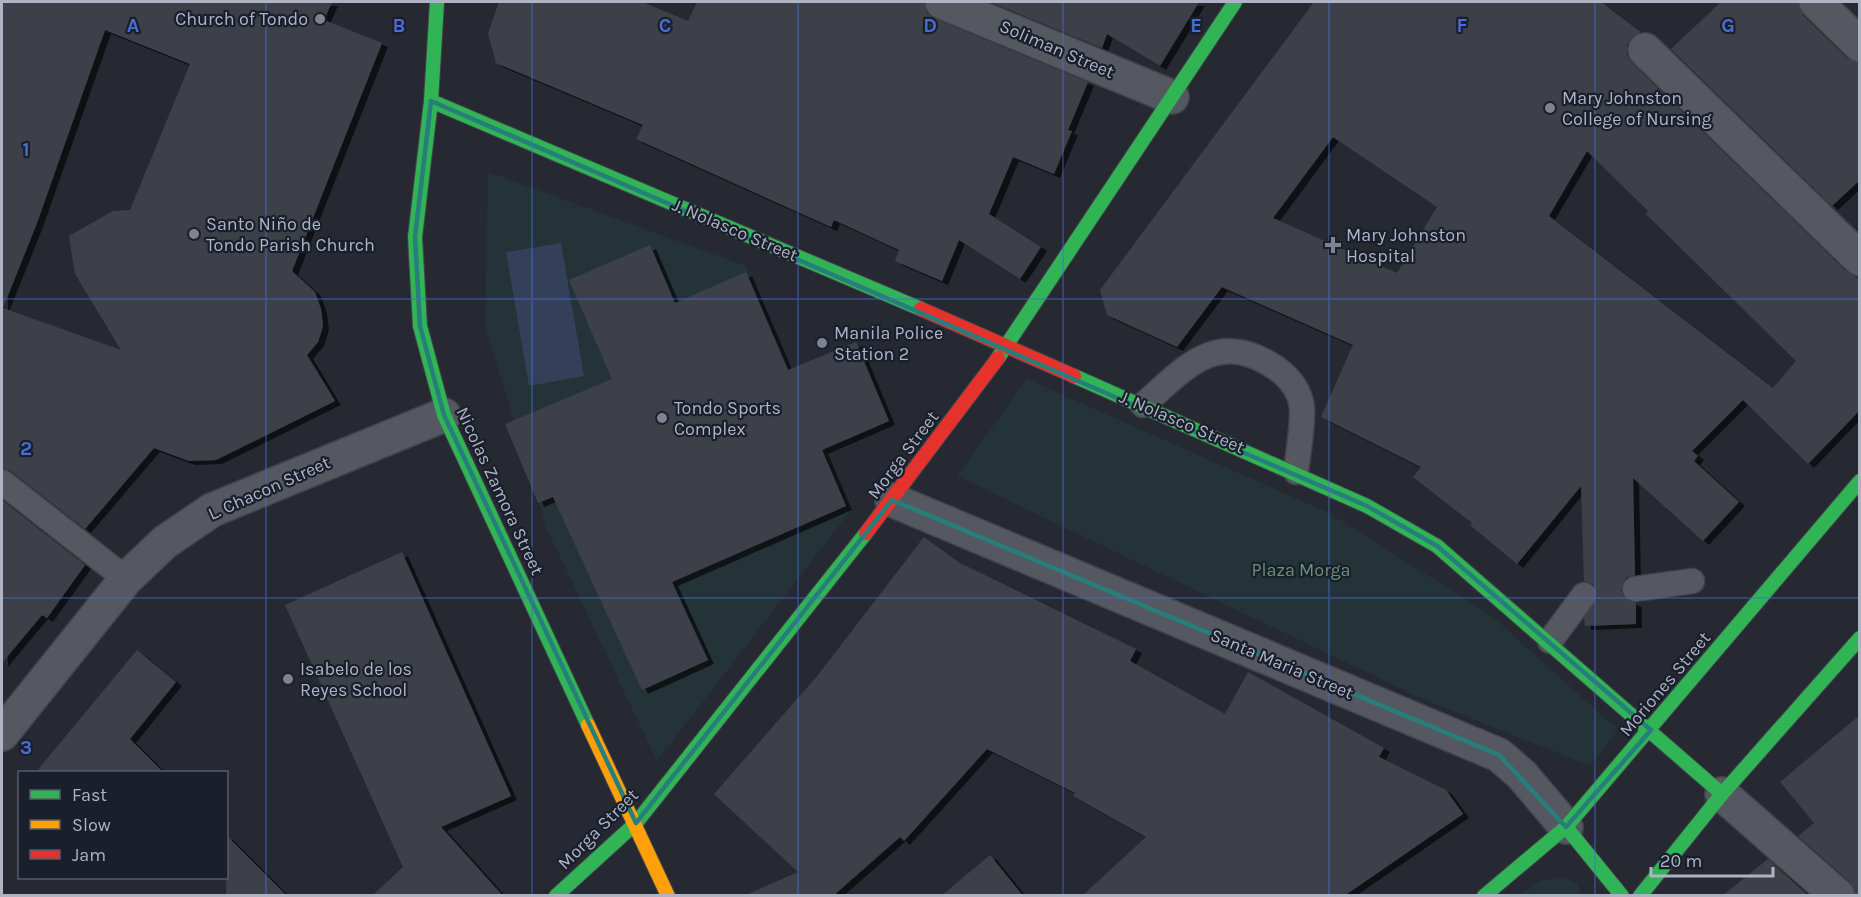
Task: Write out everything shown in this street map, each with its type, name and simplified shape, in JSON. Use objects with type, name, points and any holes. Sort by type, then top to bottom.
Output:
[{"type":"street","name":"Nicolas Zamora Street","points":[[437,2],[431,101],[415,237],[420,326],[444,415],[636,823],[668,896]]},
{"type":"street","name":"Soliman Street","points":[[942,2],[1172,97]]},
{"type":"street","name":"Morga Street","points":[[556,896],[636,823],[892,500],[1007,346],[1235,2]]},
{"type":"street","points":[[1816,2],[1860,45]]},
{"type":"street","points":[[1645,50],[1860,259]]},
{"type":"street","name":"J. Nolasco Street","points":[[431,101],[1007,346],[1296,472],[1368,506],[1437,546],[1550,641],[1838,896]]},
{"type":"street","name":"L. Chacon Street","points":[[2,734],[126,579],[165,542],[212,510],[444,415]]},
{"type":"street","name":"Moriones Street","points":[[1484,896],[1566,827],[1651,730],[1860,481]]},
{"type":"street","name":"Santa Maria Street","points":[[892,500],[1499,755],[1522,775],[1622,896]]},
{"type":"street","points":[[1640,896],[1722,794],[1860,638]]},
{"type":"lane","points":[[1143,405],[1186,366],[1206,354],[1227,349],[1253,356],[1279,370],[1296,386],[1302,408],[1296,472]]},
{"type":"lane","points":[[2,482],[126,579]]},
{"type":"lane","points":[[1635,589],[1692,580]]},
{"type":"lane","points":[[1550,641],[1584,595]]},
{"type":"highlighted area","points":[[431,101],[1367,506],[1437,546],[1651,730],[1566,827],[1499,755],[892,500],[636,823],[444,415],[420,326],[415,237]]},
{"type":"green space","name":"Tondo Sports Complex","points":[[488,172],[746,266],[851,510],[657,761],[547,529],[485,326]]},
{"type":"green space","name":"Plaza Morga","points":[[1027,379],[1329,513],[1492,616],[1618,730],[1590,766],[1416,696],[957,476]]},
{"type":"green space","points":[[1563,877],[1577,883],[1582,895],[1519,895],[1540,881]]},
{"type":"water","points":[[561,243],[584,376],[529,386],[506,252]]},
{"type":"building","name":"Santo Niño de Tondo Parish Church","points":[[2,2],[332,2],[324,20],[382,43],[292,271],[315,292],[321,309],[323,326],[318,342],[307,355],[335,401],[216,460],[189,461],[154,448],[85,529],[11,471],[2,468]],"holes":[[[105,30],[190,64],[130,210],[113,211],[69,236],[75,274],[121,350],[3,308],[37,223]]]},
{"type":"building","points":[[499,2],[642,2],[688,21],[697,2],[924,2],[927,13],[935,19],[1088,82],[1068,130],[1072,131],[1054,174],[1013,157],[989,214],[1041,247],[1020,279],[959,240],[942,281],[895,261],[899,250],[834,220],[831,227],[636,139],[643,125],[496,63],[488,33]]},
{"type":"building","points":[[990,2],[1199,2],[1160,66],[1107,34],[1102,48]]},
{"type":"building","points":[[1314,2],[1601,2],[1641,32],[1632,37],[1627,45],[1627,55],[1632,63],[1847,272],[1860,280],[1860,410],[1808,464],[1743,400],[1692,451],[1698,456],[1694,461],[1739,502],[1703,541],[1633,478],[1635,575],[1626,578],[1621,590],[1624,598],[1636,603],[1636,624],[1585,626],[1584,618],[1598,596],[1593,584],[1584,581],[1581,486],[1517,564],[1470,525],[1472,523],[1413,477],[1421,467],[1321,417],[1353,345],[1222,287],[1177,347],[1107,315],[1100,290]],"holes":[[[1333,137],[1437,207],[1397,273],[1273,218]],[[1587,151],[1648,211],[1646,214],[1796,361],[1773,388],[1549,216]]]},
{"type":"building","points":[[1721,2],[1798,2],[1803,15],[1847,58],[1860,63],[1860,180],[1832,206],[1671,49]]},
{"type":"building","name":"Tondo Sports Complex","points":[[650,245],[675,303],[746,272],[788,370],[856,342],[889,421],[822,450],[846,506],[672,582],[708,660],[642,690],[553,497],[538,503],[505,424],[612,379],[569,280]]},
{"type":"building","points":[[2,500],[85,565],[47,618],[42,615],[2,663]]},
{"type":"building","points":[[924,537],[960,563],[1136,649],[1130,661],[1225,714],[1248,672],[1384,748],[1379,757],[1446,790],[1463,814],[1344,896],[1082,896],[1146,837],[1073,796],[1075,793],[987,749],[904,841],[900,837],[833,896],[744,896],[798,872],[714,794],[818,675]]},
{"type":"building","points":[[402,552],[511,796],[441,827],[503,896],[372,896],[403,867],[285,605]]},
{"type":"building","points":[[137,650],[176,682],[130,739],[162,771],[37,771]]},
{"type":"building","points":[[1860,715],[1860,896],[1856,896],[1850,882],[1798,836],[1814,823],[1780,782]]},
{"type":"building","points":[[228,837],[287,896],[226,896]]},
{"type":"building","points":[[990,855],[1023,896],[941,896]]},
{"type":"building","points":[[1768,859],[1809,896],[1722,896]]},
{"type":"traffic: fast","points":[[437,2],[431,101],[415,237],[420,326],[444,415],[588,725]]},
{"type":"traffic: fast","points":[[998,358],[1235,2]]},
{"type":"traffic: fast","points":[[431,101],[921,309]]},
{"type":"traffic: fast","points":[[1074,376],[1367,506],[1437,546],[1722,794]]},
{"type":"traffic: fast","points":[[1484,896],[1566,827],[1860,481]]},
{"type":"traffic: fast","points":[[556,896],[636,823],[866,533]]},
{"type":"traffic: fast","points":[[1640,896],[1722,794],[1860,638]]},
{"type":"traffic: fast","points":[[1566,827],[1622,896]]},
{"type":"traffic: slow","points":[[588,725],[668,896]]},
{"type":"traffic: jam","points":[[921,309],[1074,376]]},
{"type":"traffic: jam","points":[[866,533],[998,358]]},
{"type":"place","name":"Church of Tondo","points":[[320,19]]},
{"type":"place","name":"Mary Johnston College of Nursing","points":[[1550,108]]},
{"type":"place","name":"Santo Niño de Tondo Parish Church","points":[[194,234]]},
{"type":"place","name":"Mary Johnston Hospital","points":[[1333,245]]},
{"type":"place","name":"Manila Police Station 2","points":[[822,343]]},
{"type":"place","name":"Tondo Sports Complex","points":[[662,418]]},
{"type":"place","name":"Isabelo de los Reyes School","points":[[288,679]]}]
